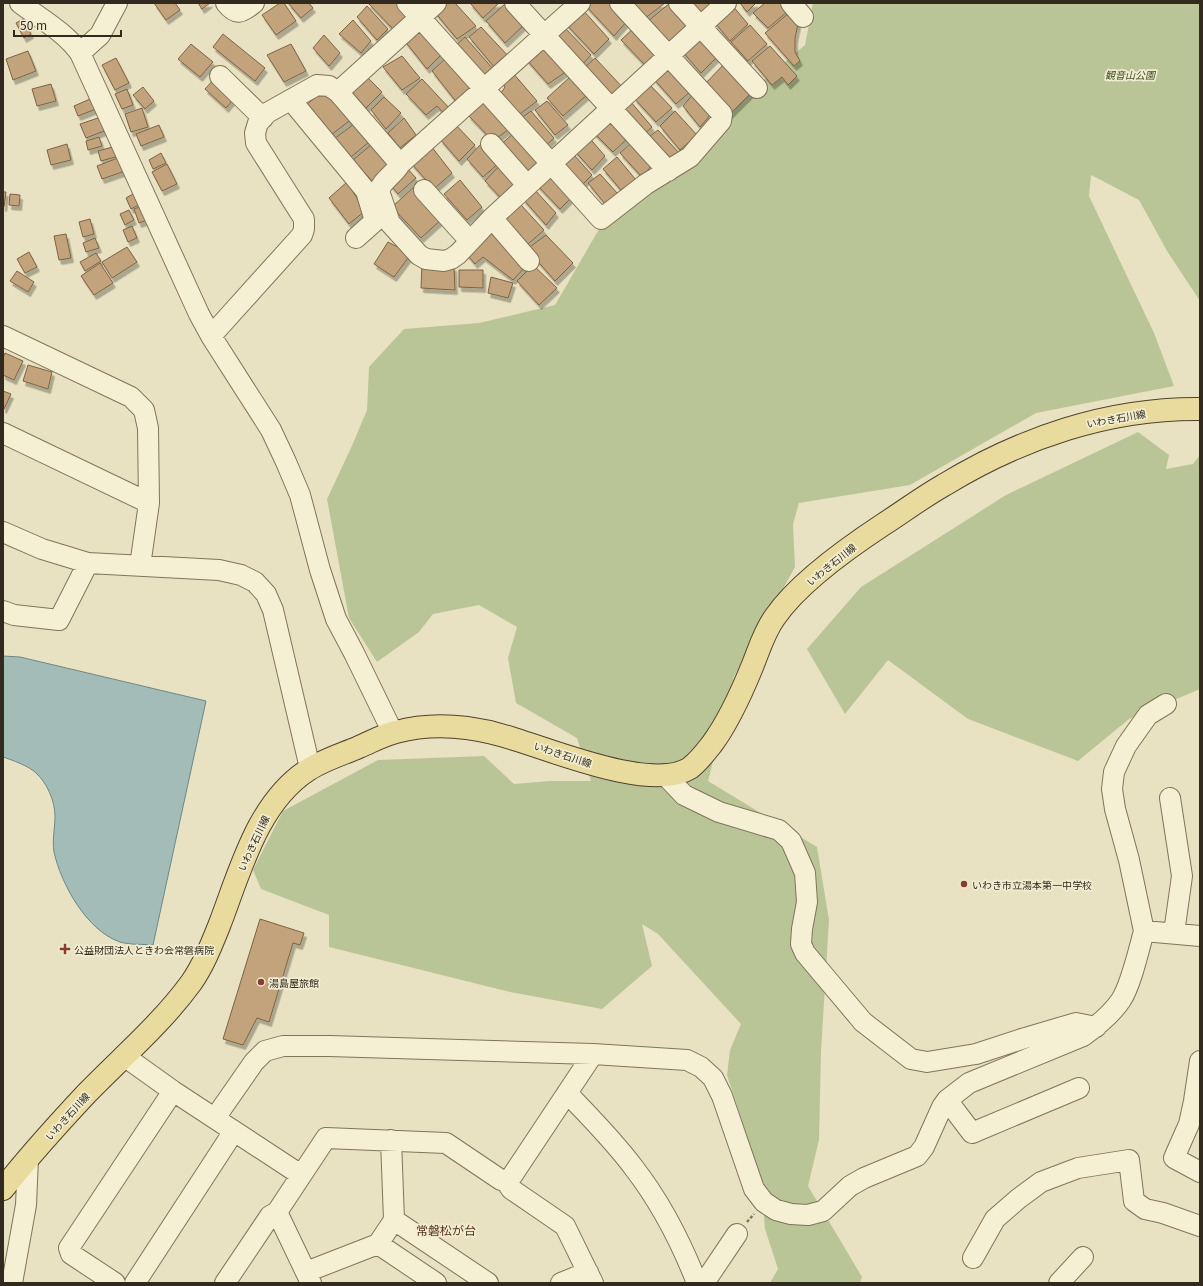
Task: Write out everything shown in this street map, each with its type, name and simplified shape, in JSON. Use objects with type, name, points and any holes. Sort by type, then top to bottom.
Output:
[{"type":"main road","name":"いわき石川線","points":[[3,1189],[28,1158],[85,1096],[169,1010],[193,980],[212,944],[260,824],[274,802],[290,784],[310,768],[393,733],[440,726],[466,728],[508,737],[602,767],[639,774],[666,776],[685,771],[700,760],[722,731],[741,694],[764,635],[772,620],[785,603],[818,573],[866,536],[944,485],[982,463],[1022,445],[1094,420],[1180,409],[1200,409]]},
{"type":"street","points":[[20,3],[64,35],[73,43],[80,53],[198,314],[272,430],[300,495],[320,570],[336,619],[393,733]]},
{"type":"street","points":[[80,53],[100,35],[117,3]]},
{"type":"street","points":[[226,3],[236,12],[242,12],[254,3]]},
{"type":"street","points":[[338,92],[414,10],[436,3]]},
{"type":"street","points":[[515,3],[668,171]]},
{"type":"street","points":[[580,3],[400,164],[396,171],[380,186],[378,191],[390,223],[419,255],[426,259],[444,261],[451,259],[458,254],[492,218],[527,185],[726,3]]},
{"type":"street","points":[[414,10],[601,219],[646,184],[690,157],[721,121],[722,114],[620,3]]},
{"type":"street","points":[[679,3],[757,88]]},
{"type":"street","points":[[220,76],[263,118]]},
{"type":"street","points":[[211,336],[302,235],[304,229],[304,219],[256,143],[255,133],[258,123],[267,113],[317,85],[329,86],[338,92],[400,164]]},
{"type":"street","points":[[291,100],[366,191],[375,221],[356,238]]},
{"type":"street","points":[[491,144],[527,185]]},
{"type":"street","points":[[424,190],[470,241]]},
{"type":"street","points":[[492,218],[529,262]]},
{"type":"street","points":[[3,336],[131,397],[144,410],[148,428],[149,503],[140,566]]},
{"type":"street","points":[[3,433],[149,503]]},
{"type":"street","points":[[3,532],[42,549],[88,563],[219,570],[241,575],[255,582],[266,594],[273,610],[310,768]]},
{"type":"street","points":[[3,611],[14,615],[59,620],[88,563]]},
{"type":"street","points":[[214,1118],[254,1062],[266,1051],[283,1046],[592,1054],[687,1060],[701,1067],[713,1078],[722,1096],[754,1189],[764,1202],[776,1210],[791,1214],[808,1215],[823,1210],[850,1186],[864,1178],[917,1156],[924,1147],[942,1107],[947,1100],[969,1083],[1083,1036],[1096,1027],[1110,1014],[1122,999],[1144,931],[1129,860],[1115,809],[1112,789],[1114,772],[1126,746],[1148,715],[1166,704]]},
{"type":"street","points":[[666,776],[684,795],[720,812],[779,830],[791,841],[805,873],[807,902],[802,929],[802,944],[805,953],[863,1022],[911,1059],[927,1062],[976,1054],[1076,1023],[1096,1027]]},
{"type":"street","points":[[1170,798],[1182,876],[1174,933]]},
{"type":"street","points":[[1144,931],[1200,936]]},
{"type":"street","points":[[506,1181],[510,1179],[592,1054]]},
{"type":"street","points":[[124,1056],[214,1118],[301,1174]]},
{"type":"street","points":[[1200,1061],[1189,1124],[1174,1158],[1200,1172]]},
{"type":"street","points":[[947,1100],[972,1133],[1079,1088]]},
{"type":"street","points":[[105,1280],[71,1254],[69,1248],[173,1090]]},
{"type":"street","points":[[566,1093],[593,1120],[634,1167],[666,1214],[697,1283]]},
{"type":"street","points":[[136,1283],[234,1131]]},
{"type":"street","points":[[225,1283],[270,1216],[277,1212],[326,1138],[391,1140],[446,1144],[501,1180],[506,1181],[511,1189],[565,1226],[591,1278],[561,1283]]},
{"type":"street","points":[[277,1212],[308,1278],[378,1244],[394,1220],[391,1140]]},
{"type":"street","points":[[12,1283],[26,1205],[28,1158]]},
{"type":"street","points":[[973,1258],[995,1219],[1041,1182],[1078,1168],[1129,1160],[1134,1201],[1145,1209],[1163,1213],[1200,1226]]},
{"type":"street","points":[[394,1220],[488,1283]]},
{"type":"street","points":[[704,1283],[737,1234]]},
{"type":"street","points":[[378,1244],[436,1283]]},
{"type":"street","points":[[1059,1283],[1083,1257]]},
{"type":"path","points":[[737,1234],[764,1202]]},
{"type":"green space","name":"観音山公園","points":[[813,3],[1200,3],[1200,301],[1167,251],[1139,200],[1091,175],[1089,196],[1154,333],[1174,386],[1036,413],[910,485],[799,503],[793,524],[795,567],[734,677],[708,781],[817,847],[829,920],[821,1052],[819,1140],[808,1186],[862,1277],[860,1283],[770,1283],[778,1269],[765,1229],[761,1179],[727,1075],[730,1050],[741,1024],[658,934],[642,924],[652,966],[602,1009],[510,992],[329,947],[329,915],[261,889],[253,870],[283,811],[378,760],[484,756],[514,784],[550,781],[591,781],[577,738],[516,703],[508,658],[517,627],[479,605],[433,614],[419,632],[377,662],[349,618],[327,499],[367,410],[369,367],[404,329],[479,323],[555,305],[609,212],[805,45]]},
{"type":"green space","points":[[1138,432],[1169,455],[1166,469],[1193,464],[1200,455],[1200,689],[1129,719],[1078,761],[968,719],[888,660],[845,714],[807,649],[861,587],[1006,495]]},
{"type":"water","points":[[3,656],[20,657],[206,701],[153,945],[124,943],[108,936],[86,917],[69,892],[57,865],[54,852],[53,843],[55,810],[50,793],[44,782],[33,770],[3,757]]},
{"type":"building","points":[[154,3],[175,3],[180,10],[166,20]]},
{"type":"building","points":[[198,3],[210,3],[202,9]]},
{"type":"building","points":[[280,3],[284,3],[296,21],[276,35],[262,15]]},
{"type":"building","points":[[288,3],[309,3],[313,8],[301,18]]},
{"type":"building","points":[[368,3],[399,3],[411,17],[394,30]]},
{"type":"building","points":[[441,3],[455,3],[476,26],[457,39],[433,10]]},
{"type":"building","points":[[470,3],[499,3],[483,18]]},
{"type":"building","points":[[506,3],[524,25],[505,43],[486,21]]},
{"type":"building","points":[[589,3],[613,3],[628,20],[614,36],[586,6]]},
{"type":"building","points":[[635,3],[665,3],[644,19],[633,6]]},
{"type":"building","points":[[670,3],[689,24],[669,44],[648,21]]},
{"type":"building","points":[[686,3],[718,3],[700,18]]},
{"type":"building","points":[[740,3],[756,3],[747,12]]},
{"type":"building","points":[[765,3],[781,3],[788,11],[768,28],[753,13]]},
{"type":"building","points":[[731,4],[748,24],[730,41],[711,18]]},
{"type":"building","points":[[367,6],[388,29],[377,40],[357,17]]},
{"type":"building","points":[[583,10],[609,39],[594,54],[566,24]]},
{"type":"building","points":[[789,13],[798,24],[795,38],[795,52],[800,61],[794,66],[765,33]]},
{"type":"building","points":[[23,19],[31,34],[24,38],[16,23]]},
{"type":"building","points":[[353,20],[371,41],[361,53],[339,34]]},
{"type":"building","points":[[750,25],[767,44],[748,61],[731,42]]},
{"type":"building","points":[[419,26],[443,53],[427,69],[404,40]]},
{"type":"building","points":[[481,27],[511,59],[495,68],[469,37]]},
{"type":"building","points":[[564,27],[591,55],[579,68],[551,38]]},
{"type":"building","points":[[635,27],[660,53],[646,66],[621,40]]},
{"type":"building","points":[[700,33],[719,55],[701,73],[681,50]]},
{"type":"building","points":[[223,34],[265,68],[255,81],[213,47]]},
{"type":"building","points":[[324,35],[340,53],[329,66],[313,48]]},
{"type":"building","points":[[465,37],[494,70],[481,83],[453,48]]},
{"type":"building","points":[[191,44],[213,62],[200,77],[178,59]]},
{"type":"building","points":[[291,44],[306,71],[284,82],[267,55]]},
{"type":"building","points":[[543,44],[567,71],[548,84],[526,59]]},
{"type":"building","points":[[770,46],[797,76],[788,85],[782,77],[772,85],[752,61]]},
{"type":"building","points":[[28,51],[36,71],[13,80],[6,59]]},
{"type":"building","points":[[402,56],[420,78],[402,90],[383,67]]},
{"type":"building","points":[[116,58],[129,83],[115,90],[102,65]]},
{"type":"building","points":[[446,58],[474,89],[458,104],[432,71]]},
{"type":"building","points":[[595,58],[625,90],[608,101],[580,72]]},
{"type":"building","points":[[726,62],[752,92],[729,115],[704,85]]},
{"type":"building","points":[[668,64],[691,91],[676,104],[653,78]]},
{"type":"building","points":[[512,72],[537,101],[520,114],[499,96],[505,87],[501,80]]},
{"type":"building","points":[[364,74],[382,92],[366,108],[348,89]]},
{"type":"building","points":[[216,77],[237,95],[226,108],[205,89]]},
{"type":"building","points":[[570,77],[587,95],[563,116],[547,98]]},
{"type":"building","points":[[422,79],[452,111],[446,116],[437,106],[426,115],[406,94]]},
{"type":"building","points":[[51,84],[56,101],[37,106],[32,89]]},
{"type":"building","points":[[649,84],[672,108],[656,122],[634,98]]},
{"type":"building","points":[[143,87],[154,101],[145,109],[133,95]]},
{"type":"building","points":[[127,89],[133,105],[122,109],[115,94]]},
{"type":"building","points":[[323,91],[352,119],[331,135],[305,106]]},
{"type":"building","points":[[694,93],[712,113],[700,127],[683,106]]},
{"type":"building","points":[[97,96],[101,107],[78,116],[74,106]]},
{"type":"building","points":[[384,97],[401,113],[386,129],[371,110]]},
{"type":"building","points":[[483,98],[512,127],[493,141],[468,115]]},
{"type":"building","points":[[547,101],[568,125],[555,135],[535,110]]},
{"type":"building","points":[[631,102],[652,127],[641,137],[617,112]]},
{"type":"building","points":[[142,108],[148,127],[131,132],[125,114]]},
{"type":"building","points":[[531,111],[554,138],[543,148],[517,121]]},
{"type":"building","points":[[675,111],[697,135],[680,150],[660,126]]},
{"type":"building","points":[[107,115],[112,128],[86,138],[80,124]]},
{"type":"building","points":[[608,116],[628,138],[613,152],[591,130]]},
{"type":"building","points":[[404,118],[416,135],[400,148],[388,133]]},
{"type":"building","points":[[454,123],[475,145],[459,161],[440,139]]},
{"type":"building","points":[[354,124],[369,142],[351,157],[334,139]]},
{"type":"building","points":[[159,125],[164,137],[141,146],[136,134]]},
{"type":"building","points":[[658,130],[680,154],[666,164],[645,140]]},
{"type":"building","points":[[516,131],[542,161],[523,176],[498,147]]},
{"type":"building","points":[[586,134],[605,156],[592,170],[571,147]]},
{"type":"building","points":[[99,137],[102,146],[88,150],[86,141]]},
{"type":"building","points":[[632,142],[652,165],[642,177],[620,153]]},
{"type":"building","points":[[67,144],[71,160],[51,165],[47,150]]},
{"type":"building","points":[[372,144],[392,164],[373,182],[353,160]]},
{"type":"building","points":[[481,144],[498,164],[483,177],[467,159]]},
{"type":"building","points":[[116,146],[119,156],[101,161],[98,151]]},
{"type":"building","points":[[431,146],[452,173],[434,189],[411,163]]},
{"type":"building","points":[[161,153],[166,163],[153,169],[149,160]]},
{"type":"building","points":[[574,155],[592,175],[580,187],[562,165]]},
{"type":"building","points":[[123,156],[128,170],[102,179],[97,166]]},
{"type":"building","points":[[617,157],[636,180],[621,190],[603,169]]},
{"type":"building","points":[[167,164],[177,184],[162,191],[152,172]]},
{"type":"building","points":[[500,165],[517,183],[501,198],[485,181]]},
{"type":"building","points":[[405,166],[416,178],[398,194],[388,182]]},
{"type":"building","points":[[552,170],[574,195],[560,209],[537,185]]},
{"type":"building","points":[[600,174],[618,194],[606,205],[588,183]]},
{"type":"building","points":[[460,180],[482,207],[467,220],[444,194]]},
{"type":"building","points":[[347,182],[365,211],[349,224],[329,198]]},
{"type":"building","points":[[415,186],[442,219],[421,238],[392,207]]},
{"type":"building","points":[[140,190],[146,201],[131,209],[126,198]]},
{"type":"building","points":[[535,190],[556,213],[546,225],[523,199]]},
{"type":"building","points":[[3,192],[6,192],[4,207],[3,207]]},
{"type":"building","points":[[10,194],[20,195],[19,206],[9,205]]},
{"type":"building","points":[[145,205],[150,219],[139,223],[134,209]]},
{"type":"building","points":[[521,205],[544,230],[527,245],[503,217]]},
{"type":"building","points":[[129,210],[134,220],[125,225],[120,214]]},
{"type":"building","points":[[90,219],[94,234],[83,237],[79,222]]},
{"type":"building","points":[[489,225],[527,265],[513,280],[483,257],[475,264],[464,251]]},
{"type":"building","points":[[132,226],[137,238],[128,242],[123,230]]},
{"type":"building","points":[[66,234],[71,258],[59,260],[54,236]]},
{"type":"building","points":[[546,235],[573,263],[555,281],[527,249]]},
{"type":"building","points":[[95,238],[99,248],[86,252],[83,243]]},
{"type":"building","points":[[388,242],[411,254],[394,277],[374,264]]},
{"type":"building","points":[[127,247],[137,262],[112,278],[102,262]]},
{"type":"building","points":[[29,252],[37,267],[25,273],[17,259]]},
{"type":"building","points":[[96,253],[101,261],[85,271],[80,262]]},
{"type":"building","points":[[422,262],[454,267],[455,290],[421,288]]},
{"type":"building","points":[[100,263],[113,283],[94,295],[81,276]]},
{"type":"building","points":[[533,265],[557,288],[539,305],[517,281]]},
{"type":"building","points":[[459,270],[483,270],[483,288],[459,287]]},
{"type":"building","points":[[17,271],[34,282],[28,292],[10,281]]},
{"type":"building","points":[[491,277],[513,283],[508,298],[488,293]]},
{"type":"building","points":[[5,353],[23,361],[14,380],[3,375],[3,358]]},
{"type":"building","points":[[28,365],[52,372],[48,389],[23,381]]},
{"type":"building","points":[[3,391],[11,394],[4,409],[3,408]]},
{"type":"building","name":"湯島屋旅館","points":[[260,919],[304,933],[300,945],[293,943],[269,1022],[257,1018],[243,1045],[223,1039]]},
{"type":"place","name":"いわき市立湯本第一中学校","points":[[964,884]]},
{"type":"place","name":"公益財団法人ときわ会常磐病院","points":[[65,949]]},
{"type":"place","name":"湯島屋旅館","points":[[261,982]]},
{"type":"district","name":"常磐松が台","points":[[446,1229]]}]
